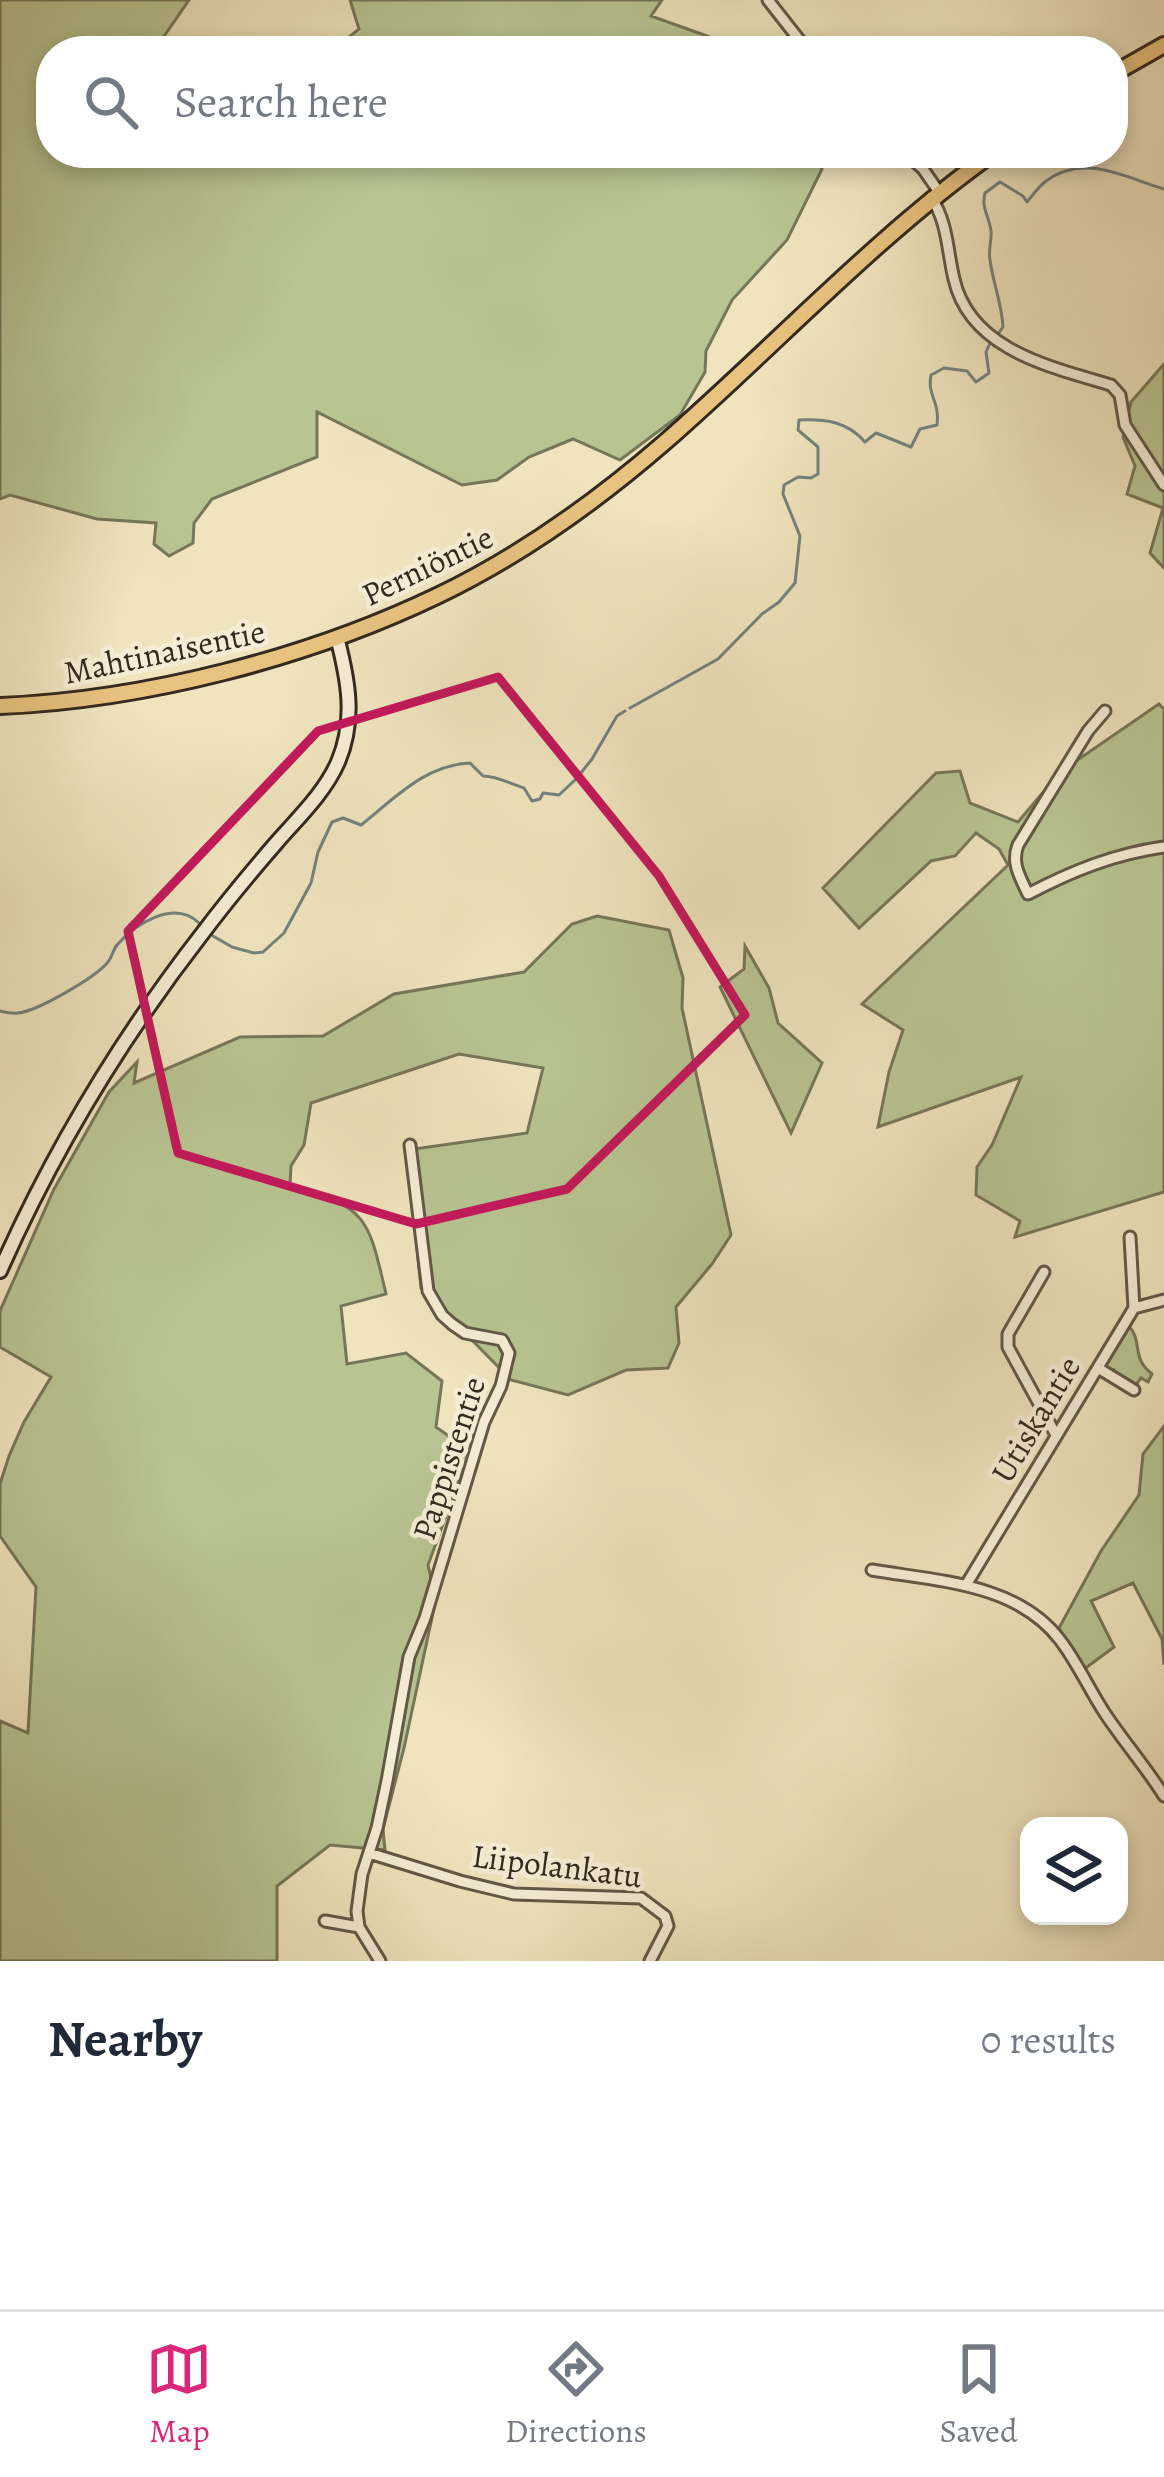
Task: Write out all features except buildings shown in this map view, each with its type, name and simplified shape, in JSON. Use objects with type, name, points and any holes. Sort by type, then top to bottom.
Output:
[{"type":"main road","points":[[1128,65],[1164,45]]},
{"type":"main road","name":"Perniöntie","points":[[0,1271],[58,1155],[148,1006],[336,766],[346,742],[350,712],[348,679],[337,637],[439,595],[526,547],[588,503],[675,434],[935,195],[972,168]]},
{"type":"main road","name":"Mahtinaisentie","points":[[0,706],[148,689],[226,672],[337,637]]},
{"type":"street","points":[[768,0],[796,36]]},
{"type":"street","points":[[922,168],[942,213],[957,294],[972,320],[1022,355],[1112,385],[1120,395],[1124,425],[1164,484]]},
{"type":"street","points":[[1106,711],[1088,731],[1018,845],[1015,865],[1028,893],[1101,860],[1164,848]]},
{"type":"street","name":"Pappistentie","points":[[369,1853],[409,1657],[509,1353],[502,1340],[466,1333],[452,1324],[428,1291],[410,1144]]},
{"type":"street","points":[[1130,1237],[1134,1308],[1164,1300]]},
{"type":"street","points":[[1044,1272],[1008,1334],[1008,1347],[1056,1435]]},
{"type":"street","name":"Utiskantie","points":[[966,1585],[1134,1308]]},
{"type":"street","points":[[1097,1368],[1134,1390]]},
{"type":"street","points":[[872,1570],[966,1585],[1018,1605],[1049,1627],[1164,1796]]},
{"type":"street","points":[[369,1853],[357,1911],[359,1927],[380,1961]]},
{"type":"street","name":"Liipolankatu","points":[[369,1853],[514,1894],[640,1898],[665,1916],[668,1926],[650,1961]]},
{"type":"street","points":[[325,1922],[359,1927]]},
{"type":"highlighted area","points":[[498,677],[659,876],[745,1015],[567,1189],[416,1224],[178,1153],[128,931],[318,731]]},
{"type":"green space","points":[[0,0],[189,0],[164,36],[36,36],[36,168],[822,169],[787,240],[732,300],[706,351],[705,372],[680,415],[620,460],[573,439],[529,457],[497,480],[462,485],[317,412],[317,457],[212,499],[194,523],[193,543],[169,556],[154,544],[156,523],[97,519],[10,495],[0,499]]},
{"type":"green space","points":[[350,0],[662,0],[651,16],[707,36],[350,36],[359,29]]},
{"type":"green space","points":[[1164,364],[1164,568],[1150,553],[1163,508],[1127,494],[1135,466],[1123,437],[1131,402]]},
{"type":"green space","points":[[1159,704],[1164,709],[1164,1192],[1015,1237],[1020,1221],[976,1195],[977,1167],[992,1145],[1021,1077],[878,1127],[903,1030],[862,1004],[1008,865],[999,849],[976,833],[955,856],[931,861],[859,928],[823,888],[936,773],[960,771],[970,803],[1018,822],[1060,772]]},
{"type":"green space","points":[[597,916],[669,930],[683,978],[682,1008],[731,1235],[676,1307],[679,1343],[668,1368],[626,1370],[568,1395],[511,1380],[421,1288],[407,1150],[527,1133],[543,1068],[459,1054],[311,1103],[304,1145],[291,1166],[290,1184],[335,1200],[360,1219],[374,1248],[386,1294],[341,1306],[347,1364],[406,1353],[442,1381],[436,1427],[470,1451],[428,1565],[436,1599],[383,1829],[385,1850],[330,1845],[277,1886],[277,1961],[0,1961],[0,1721],[28,1733],[36,1587],[0,1536],[0,1484],[24,1422],[51,1377],[0,1347],[0,1311],[54,1189],[109,1092],[137,1062],[134,1083],[240,1037],[323,1036],[394,994],[524,972],[572,924]]},
{"type":"green space","points":[[745,946],[769,988],[778,1023],[822,1063],[791,1133],[720,987],[744,969]]},
{"type":"green space","points":[[1128,1325],[1141,1362],[1152,1374],[1148,1382],[1141,1378],[1135,1386],[1102,1365]]},
{"type":"green space","points":[[1164,1426],[1164,1665],[1162,1639],[1133,1583],[1091,1601],[1114,1647],[1083,1670],[1059,1628],[1101,1551],[1139,1495],[1143,1454]]},
{"type":"waterway","points":[[998,334],[1003,327],[990,260],[985,193],[1000,182],[1027,202],[1043,183],[1060,173],[1089,168],[1164,189]]},
{"type":"waterway","points":[[630,708],[718,659],[795,583],[800,536],[783,494],[784,485],[818,474],[818,447],[798,430],[799,420],[835,423],[865,442],[876,433],[911,447],[920,429],[937,425],[931,375],[944,368],[967,371],[976,382],[989,373],[986,352],[991,341]]},
{"type":"waterway","points":[[213,936],[254,953],[263,952],[284,933],[311,883],[332,822],[343,818],[361,825],[425,776],[470,763],[483,776],[524,788],[532,801],[543,793],[559,795],[592,759],[617,716],[625,711]]},
{"type":"waterway","points":[[0,1011],[27,1011],[66,992],[102,968],[125,937],[155,917],[178,913],[199,923]]}]
